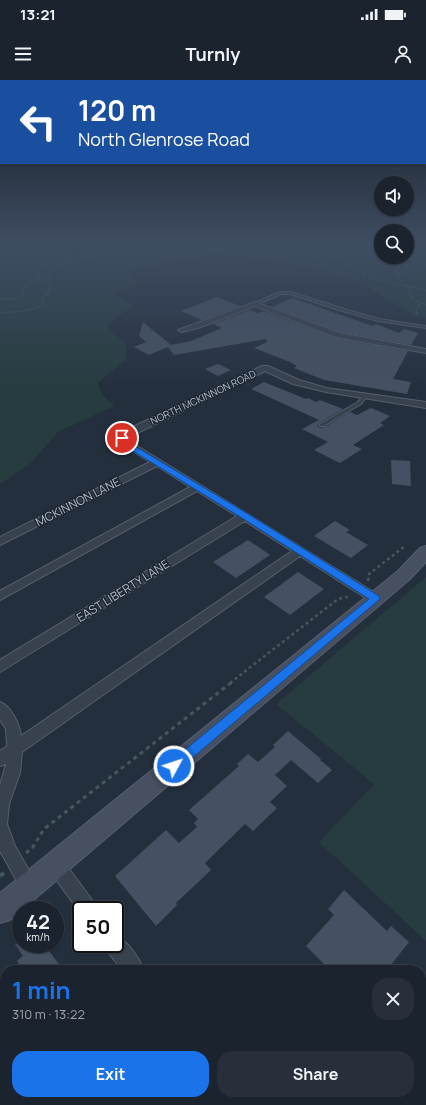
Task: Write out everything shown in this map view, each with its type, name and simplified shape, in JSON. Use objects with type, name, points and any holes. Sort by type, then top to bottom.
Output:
[{"type":"main road","points":[[0,910],[372,590],[404,575],[426,552]]},
{"type":"street","points":[[182,330],[199,326],[255,304],[338,334],[426,351]]},
{"type":"street","name":"NORTH MCKINNON ROAD","points":[[157,462],[125,442],[122,438],[127,433],[265,368],[311,386],[364,397],[426,405]]},
{"type":"street","points":[[157,462],[300,551],[372,590]]},
{"type":"street","name":"MCKINNON LANE","points":[[0,541],[157,462]]},
{"type":"street","points":[[0,596],[197,487]]},
{"type":"street","name":"EAST LIBERTY LANE","points":[[0,667],[245,516]]},
{"type":"street","points":[[0,759],[300,551]]},
{"type":"street","points":[[0,708],[13,728],[16,748],[12,773],[1,804],[0,821]]},
{"type":"street","points":[[0,827],[8,850],[29,886]]},
{"type":"street","points":[[55,864],[82,901]]},
{"type":"street","points":[[121,953],[130,965]]},
{"type":"lane","points":[[255,304],[283,293]]},
{"type":"lane","points":[[292,293],[343,310],[379,320],[426,327]]},
{"type":"lane","points":[[322,425],[360,403],[364,397]]},
{"type":"path","points":[[0,299],[16,298],[23,295],[23,293]]},
{"type":"path","points":[[0,313],[24,311],[42,306],[43,296],[49,293]]},
{"type":"path","points":[[410,293],[414,300],[420,304],[426,305]]},
{"type":"path","points":[[417,314],[416,310],[420,304]]},
{"type":"path","points":[[372,590],[369,574],[405,546]]},
{"type":"path","points":[[33,847],[44,829],[50,824],[338,599],[353,596]]},
{"type":"green space","points":[[0,293],[116,293],[117,296],[133,304],[127,311],[112,320],[107,328],[126,344],[126,359],[98,383],[102,394],[114,406],[58,432],[31,463],[0,484]]},
{"type":"green space","points":[[378,293],[426,293],[426,317],[413,315]]},
{"type":"green space","points":[[426,577],[426,941],[319,842],[374,784],[276,704]]},
{"type":"building","points":[[217,297],[240,306],[202,320],[181,311]]},
{"type":"building","points":[[292,298],[373,326],[376,324],[399,333],[404,329],[418,333],[411,345],[340,332],[272,307]]},
{"type":"building","points":[[250,310],[258,313],[263,311],[335,338],[408,351],[393,379],[411,382],[407,394],[324,380],[294,368],[297,366],[290,362],[254,348],[267,342],[266,339],[174,355],[168,347],[149,355],[134,347],[146,342],[139,336],[143,322],[171,345],[191,341],[222,328],[213,324]]},
{"type":"building","points":[[218,364],[231,370],[218,376],[205,369]]},
{"type":"building","points":[[264,382],[306,399],[308,398],[316,402],[320,400],[343,409],[319,423],[318,426],[320,428],[325,427],[350,412],[357,415],[371,408],[390,416],[380,423],[384,425],[353,445],[362,449],[340,463],[314,450],[328,442],[302,429],[319,420],[251,389]]},
{"type":"building","points":[[391,460],[410,461],[411,486],[392,484]]},
{"type":"building","points":[[335,521],[350,530],[346,532],[368,545],[351,558],[314,536]]},
{"type":"building","points":[[248,540],[270,555],[236,578],[213,562]]},
{"type":"building","points":[[298,572],[324,589],[290,615],[264,597]]},
{"type":"building","points":[[288,731],[332,770],[318,783],[291,760],[275,775],[287,786],[270,802],[277,808],[253,831],[245,824],[205,863],[211,870],[176,903],[177,905],[156,926],[115,876],[166,830],[179,843],[197,827],[194,823],[198,819],[189,810],[239,766],[237,764],[248,754],[258,762],[275,747],[273,745]]},
{"type":"building","points":[[344,890],[387,931],[391,926],[409,942],[391,965],[325,965],[306,946],[334,915],[328,909]]},
{"type":"building","points":[[21,953],[51,953],[59,965],[20,965],[17,961],[23,956]]},
{"type":"route","points":[[122,438],[131,446],[376,599],[174,766]]}]
